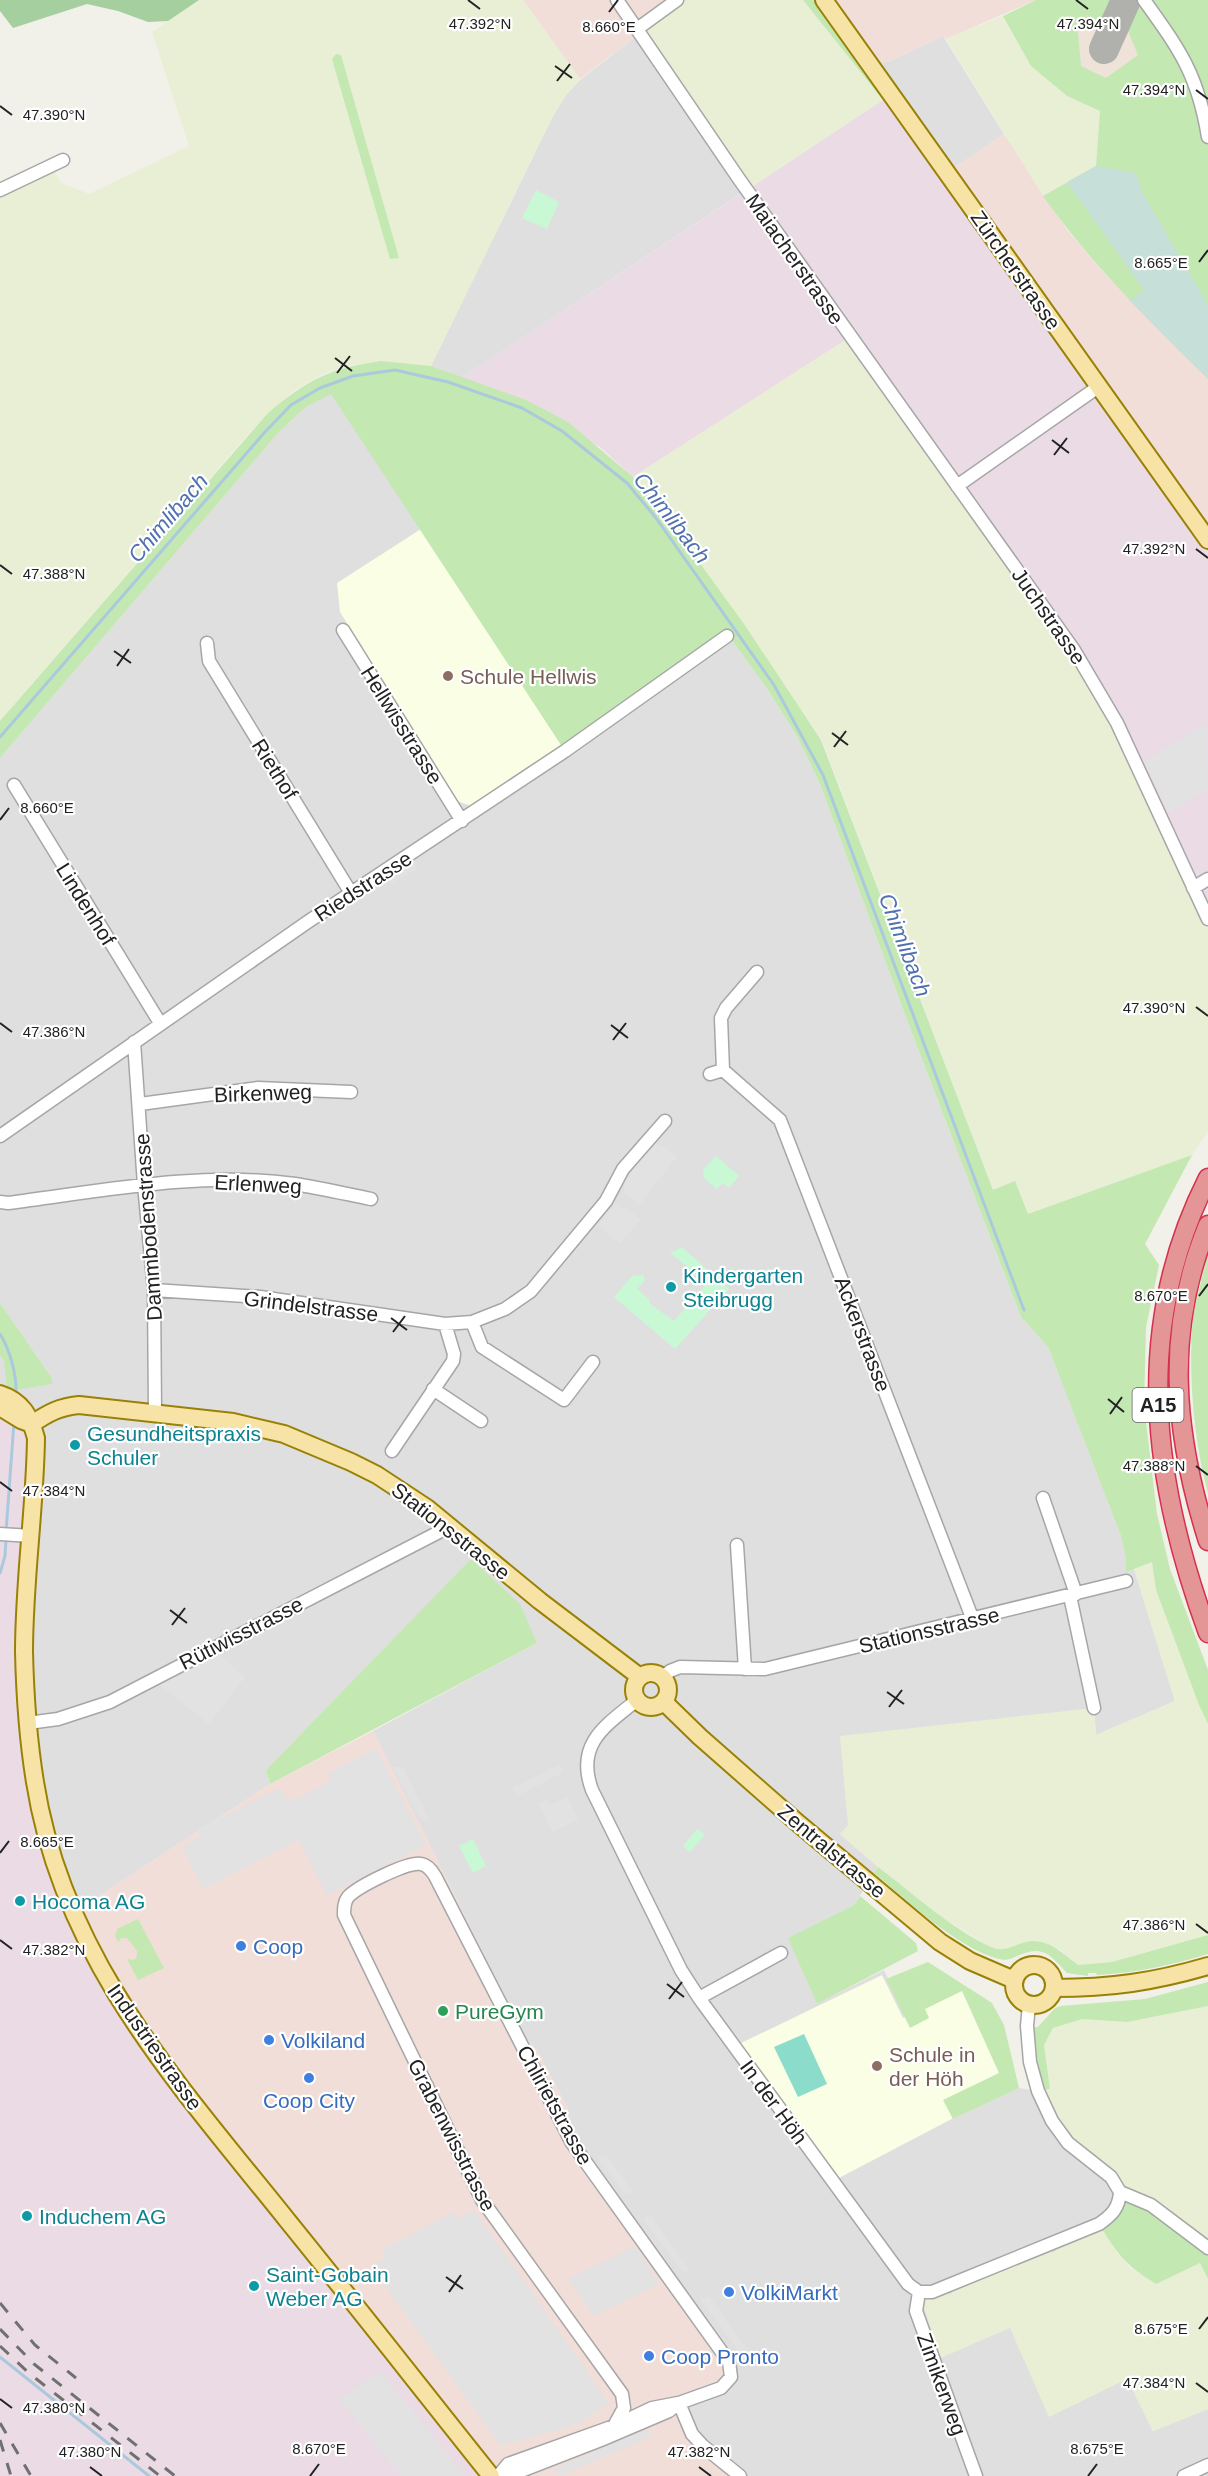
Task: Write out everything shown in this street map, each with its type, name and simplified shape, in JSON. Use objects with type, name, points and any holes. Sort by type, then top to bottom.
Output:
[{"type":"highway","name":"A15","points":[[1208,1178],[1185,1227],[1166,1293],[1159,1340],[1157,1390],[1161,1441],[1170,1499],[1184,1557],[1208,1633]]},
{"type":"highway","name":"A15","points":[[1208,1225],[1187,1289],[1180,1333],[1178,1377],[1180,1420],[1187,1467],[1208,1541]]},
{"type":"main road","name":"Zürcherstrasse","points":[[825,0],[1208,540]]},
{"type":"main road","name":"Stationsstrasse","points":[[13,1408],[50,1411],[63,1406],[79,1405],[233,1422],[284,1434],[334,1454],[378,1475],[447,1524],[540,1601],[640,1677]]},
{"type":"main road","name":"Industriestrasse","points":[[13,1408],[36,1438],[24,1535],[24,1650],[28,1723],[39,1804],[61,1881],[94,1958],[150,2048],[491,2476]]},
{"type":"main road","points":[[654,1673],[663,1677],[669,1690],[664,1702],[653,1708],[637,1700],[634,1690],[640,1677],[654,1673]]},
{"type":"main road","name":"Zentralstrasse","points":[[664,1702],[700,1737],[799,1824],[940,1942],[970,1961],[1014,1980]]},
{"type":"main road","points":[[1038,1965],[1051,1974],[1054,1988],[1047,2000],[1036,2005],[1029,2004],[1018,1998],[1014,1980],[1023,1967],[1038,1965]]},
{"type":"main road","points":[[1054,1988],[1121,1986],[1171,1977],[1208,1966]]},
{"type":"street","name":"Maiacherstrasse","points":[[617,0],[739,179],[957,486]]},
{"type":"street","points":[[637,29],[677,0]]},
{"type":"street","points":[[1144,0],[1180,50],[1192,75],[1203,104],[1208,137]]},
{"type":"street","points":[[0,190],[63,160]]},
{"type":"street","points":[[957,486],[1098,387]]},
{"type":"street","name":"Juchstrasse","points":[[957,486],[1028,583],[1093,680],[1117,723],[1208,919]]},
{"type":"street","name":"Hellwisstrasse","points":[[343,630],[462,821]]},
{"type":"street","name":"Riedstrasse","points":[[0,1136],[160,1023],[351,893],[462,821],[727,636]]},
{"type":"street","name":"Riethof","points":[[207,643],[209,661],[351,893]]},
{"type":"street","name":"Lindenhof","points":[[14,785],[160,1023]]},
{"type":"street","points":[[1192,888],[1208,879]]},
{"type":"street","points":[[710,1074],[723,1070],[721,1018],[726,1008],[757,972]]},
{"type":"street","name":"Dammbodenstrasse","points":[[134,1042],[154,1290],[155,1413]]},
{"type":"street","name":"Ackerstrasse","points":[[723,1070],[780,1120],[973,1620]]},
{"type":"street","name":"Birkenweg","points":[[140,1104],[258,1088],[351,1092]]},
{"type":"street","name":"Grindelstrasse","points":[[154,1290],[261,1297],[445,1324],[472,1322],[505,1309],[531,1291],[606,1201],[623,1169],[665,1121]]},
{"type":"street","name":"Erlenweg","points":[[0,1202],[9,1203],[144,1185],[213,1181],[294,1184],[371,1199]]},
{"type":"street","points":[[472,1322],[482,1347],[564,1400],[592,1362]]},
{"type":"street","points":[[392,1450],[453,1360],[454,1354],[445,1324]]},
{"type":"street","points":[[433,1389],[481,1421]]},
{"type":"street","points":[[1043,1498],[1073,1595],[1094,1708]]},
{"type":"street","name":"Rütiwisstrasse","points":[[28,1723],[58,1719],[110,1702],[441,1531],[447,1524]]},
{"type":"street","points":[[0,1534],[24,1535]]},
{"type":"street","points":[[737,1545],[745,1669]]},
{"type":"street","name":"Stationsstrasse","points":[[663,1677],[680,1667],[765,1669],[1126,1581]]},
{"type":"street","name":"In der Höh","points":[[637,1700],[606,1725],[589,1748],[586,1769],[592,1790],[681,1970],[699,1998],[888,2258],[908,2284],[919,2292]]},
{"type":"street","name":"Chlirietstrasse","points":[[346,1922],[345,1902],[354,1893],[405,1865],[421,1863],[431,1869],[572,2143],[729,2362],[731,2377],[721,2388],[679,2403],[656,2417],[508,2476]]},
{"type":"street","name":"Grabenwisstrasse","points":[[346,1922],[482,2200],[622,2394],[624,2408],[614,2426]]},
{"type":"street","points":[[699,1998],[781,1953]]},
{"type":"street","points":[[919,2292],[932,2292],[946,2287],[1099,2224],[1112,2216],[1119,2205],[1120,2192],[1111,2177],[1068,2143],[1052,2121],[1042,2101],[1030,2062],[1027,2026],[1029,2004]]},
{"type":"street","points":[[1120,2192],[1151,2205],[1208,2248]]},
{"type":"street","name":"Zimikerweg","points":[[919,2292],[916,2311],[976,2476]]},
{"type":"street","points":[[679,2403],[692,2434],[740,2476]]},
{"type":"street","name":"Chlirietstrasse","points":[[498,2476],[508,2464],[614,2426],[637,2413],[660,2405],[679,2403]]},
{"type":"street","points":[[537,2476],[547,2461]]},
{"type":"street","points":[[1184,2476],[1208,2465]]},
{"type":"shaded area","points":[[199,0],[523,0],[580,79],[566,95],[553,116],[431,366],[381,361],[353,365],[323,374],[295,390],[268,413],[244,439],[0,721],[0,191],[51,165],[61,183],[89,194],[189,146],[152,32]]},
{"type":"shaded area","points":[[523,0],[677,0],[637,29],[633,39],[580,79]]},
{"type":"shaded area","points":[[677,0],[803,0],[883,100],[746,190],[637,29]]},
{"type":"shaded area","points":[[825,0],[1036,0],[946,39],[943,36],[888,62],[870,63]]},
{"type":"shaded area","points":[[1036,0],[1208,0],[1100,111]]},
{"type":"shaded area","points":[[1003,16],[1031,66],[1067,96],[1100,111],[1096,166],[1043,196],[946,39]]},
{"type":"shaded area","points":[[637,29],[746,190],[462,378],[431,366],[553,116],[566,95],[580,80],[633,39]]},
{"type":"shaded area","points":[[943,36],[1004,134],[948,172],[870,63],[888,62]]},
{"type":"shaded area","points":[[888,88],[1208,540],[1208,919],[850,337],[633,477],[600,447],[462,378],[883,100]]},
{"type":"shaded area","points":[[1004,134],[1067,230],[1106,275],[1208,379],[1208,540],[948,172]]},
{"type":"shaded area","points":[[1096,166],[1136,173],[1142,192],[1208,305],[1208,379],[1130,301],[1144,290],[1067,182]]},
{"type":"shaded area","points":[[850,337],[1074,650],[1208,919],[1208,1131],[1192,1155],[1028,1214],[993,1190],[822,740],[662,511],[633,477]]},
{"type":"shaded area","points":[[331,393],[421,529],[728,635],[768,690],[798,738],[820,784],[910,1028],[1021,1317],[1048,1347],[1064,1388],[1121,1536],[1126,1557],[1126,1571],[1134,1569],[1175,1701],[1096,1735],[1094,1709],[849,1825],[840,1834],[878,1867],[854,1905],[789,1938],[817,2004],[884,1970],[953,2119],[1019,2088],[1038,2091],[1111,2177],[1119,2205],[940,2358],[1010,2327],[1128,2379],[1153,2431],[1208,2409],[1208,2476],[740,2476],[703,2446],[572,2143],[567,2107],[538,2051],[526,2039],[373,1731],[537,1643],[471,1560],[266,1770],[270,1784],[73,1913],[44,1825],[0,1389],[0,1355],[4,1361],[52,1378],[0,1303],[0,758],[279,432],[306,407]]},
{"type":"shaded area","name":"Schule Hellwis","points":[[421,529],[565,751],[480,809],[457,801],[340,612],[337,583]]},
{"type":"shaded area","points":[[1207,723],[1208,788],[1169,813],[1145,761]]},
{"type":"shaded area","points":[[413,860],[418,868],[392,884],[387,877]]},
{"type":"shaded area","points":[[655,1142],[661,1147],[663,1145],[677,1157],[639,1205],[625,1193],[623,1182]]},
{"type":"shaded area","points":[[616,1204],[623,1210],[626,1207],[641,1220],[620,1244],[598,1225]]},
{"type":"shaded area","points":[[0,1389],[32,1424],[24,1650],[44,1825],[120,2003],[491,2476],[0,2476]]},
{"type":"shaded area","points":[[1152,1562],[1156,1590],[1208,1724],[1208,1935],[1112,1962],[1078,1965],[1059,1949],[1026,1942],[1007,1950],[992,1948],[946,1920],[840,1834],[848,1825],[840,1736],[1094,1708],[1096,1735],[1175,1701],[1134,1569]]},
{"type":"shaded area","points":[[217,1652],[245,1677],[209,1724],[160,1685]]},
{"type":"shaded area","points":[[373,1731],[526,2038],[538,2051],[567,2107],[572,2143],[729,2362],[731,2377],[679,2403],[685,2420],[740,2476],[491,2476],[202,2114],[73,1913],[270,1784]]},
{"type":"shaded area","points":[[376,1748],[426,1845],[327,1895],[299,1840],[203,1889],[182,1847],[200,1836],[198,1829],[280,1788],[284,1797],[294,1800],[331,1781],[328,1773]]},
{"type":"shaded area","points":[[560,1764],[564,1772],[517,1796],[513,1788]]},
{"type":"shaded area","points":[[393,1767],[403,1767],[430,1820],[420,1819]]},
{"type":"shaded area","points":[[567,1797],[578,1819],[553,1832],[539,1804],[547,1800],[550,1805]]},
{"type":"shaded area","name":"Schule in der Höh","points":[[882,1975],[903,2018],[963,1988],[1009,2089],[837,2179],[739,2044]]},
{"type":"shaded area","points":[[1208,2006],[1208,2248],[1120,2192],[1068,2143],[1038,2091],[1050,2089],[1044,2045],[1053,2028],[1082,2019],[1127,2022]]},
{"type":"shaded area","points":[[804,2034],[827,2084],[798,2097],[774,2047]]},
{"type":"shaded area","points":[[606,2155],[633,2192],[625,2195],[598,2158]]},
{"type":"shaded area","points":[[474,2210],[609,2403],[578,2424],[501,2446],[371,2267],[385,2259],[381,2250],[455,2212],[458,2219]]},
{"type":"shaded area","points":[[651,2216],[690,2270],[683,2273],[643,2219]]},
{"type":"shaded area","points":[[1099,2224],[1117,2253],[1130,2268],[1156,2284],[1200,2263],[1208,2279],[1208,2409],[1153,2431],[1127,2379],[1049,2417],[1010,2328],[940,2358],[919,2292],[946,2287],[950,2295],[961,2280],[1049,2244],[1053,2253],[1074,2233]]},
{"type":"shaded area","points":[[635,2246],[659,2284],[594,2316],[568,2279]]},
{"type":"shaded area","points":[[709,2296],[752,2356],[745,2359],[700,2299]]},
{"type":"shaded area","points":[[382,2373],[465,2476],[401,2476],[335,2394],[346,2396],[372,2375]]},
{"type":"shaded area","points":[[645,2430],[654,2435],[560,2476],[553,2469]]},
{"type":"green space","points":[[0,0],[199,0],[168,21],[148,22],[118,11],[87,4],[13,28],[0,11]]},
{"type":"green space","points":[[803,0],[824,0],[888,88],[883,100]]},
{"type":"green space","points":[[1036,0],[1116,0],[1107,17],[1077,23],[1081,66],[1106,78],[1138,55],[1126,26],[1136,0],[1208,0],[1208,379],[1101,268],[1043,196],[1096,166],[1100,111],[1067,96],[1031,66],[1003,16]]},
{"type":"green space","points":[[336,54],[341,55],[399,258],[390,259],[332,59]]},
{"type":"green space","points":[[536,190],[559,202],[547,229],[522,218]]},
{"type":"green space","points":[[381,361],[431,366],[526,400],[568,422],[633,477],[662,511],[744,624],[821,740],[993,1190],[1015,1181],[1028,1214],[1192,1155],[1145,1244],[1159,1265],[1146,1327],[1144,1406],[1157,1514],[1170,1569],[1208,1670],[1208,1724],[1156,1590],[1152,1562],[1126,1572],[1126,1558],[1121,1536],[1048,1347],[1021,1317],[910,1028],[820,784],[798,738],[768,690],[728,635],[565,751],[331,394],[306,407],[279,432],[0,758],[0,721],[268,413],[295,392],[320,377],[347,367]]},
{"type":"green space","points":[[716,1156],[739,1176],[729,1188],[723,1183],[717,1189],[704,1178],[703,1170]]},
{"type":"green space","points":[[682,1247],[729,1289],[675,1349],[614,1297],[632,1276],[643,1275],[645,1280],[637,1289],[650,1300],[649,1303],[674,1321],[692,1300],[694,1301],[705,1285],[692,1273],[693,1271],[670,1253]]},
{"type":"green space","points":[[1207,1256],[1208,1493],[1196,1433],[1191,1369],[1193,1320]]},
{"type":"green space","points":[[0,1303],[52,1378],[52,1384],[7,1391],[4,1361],[0,1355]]},
{"type":"green space","points":[[471,1559],[520,1604],[537,1643],[270,1784],[266,1770]]},
{"type":"green space","points":[[697,1829],[705,1835],[690,1852],[683,1846]]},
{"type":"green space","points":[[473,1839],[486,1866],[473,1873],[459,1846]]},
{"type":"green space","points":[[878,1867],[961,1930],[996,1949],[1005,1949],[1026,1942],[1041,1942],[1048,1944],[1078,1965],[1112,1962],[1208,1935],[1208,1954],[1153,1968],[1111,1974],[1088,1973],[1088,1976],[1067,1973],[1051,1957],[1040,1951],[1004,1960],[999,1959],[967,1945],[917,1910],[874,1873]]},
{"type":"green space","points":[[860,1896],[916,1943],[918,1951],[817,2004],[788,1938],[854,1905]]},
{"type":"green space","points":[[138,1919],[164,1968],[138,1980],[127,1959],[134,1960],[137,1951],[127,1938],[121,1938],[118,1942],[115,1936],[117,1929]]},
{"type":"green space","points":[[928,1962],[992,2003],[1004,2025],[1019,2088],[953,2119],[943,2100],[999,2073],[962,1991],[925,2009],[929,2018],[910,2028],[886,1979]]},
{"type":"green space","points":[[1208,1982],[1208,2006],[1127,2022],[1082,2019],[1053,2028],[1044,2045],[1050,2089],[1043,2090],[1036,2059],[1034,2027],[1038,2027],[1055,2008],[1145,1999]]},
{"type":"green space","points":[[1120,2192],[1208,2248],[1208,2279],[1200,2263],[1156,2284],[1129,2265],[1117,2252],[1099,2224]]},
{"type":"waterway","name":"Chimlibach","points":[[0,737],[291,405],[320,388],[353,376],[395,370],[448,382],[522,408],[562,431],[627,483],[656,518],[774,685],[823,775],[1024,1310]]},
{"type":"waterway","name":"Chimlibach","points":[[0,1334],[12,1363],[16,1395]]},
{"type":"waterway","name":"Chimlibach","points":[[6,1532],[14,1422]]},
{"type":"waterway","name":"Chimlibach","points":[[0,1573],[5,1556],[6,1539]]},
{"type":"waterway","points":[[0,2357],[149,2476]]},
{"type":"taxiway","points":[[1104,49],[1126,0]]},
{"type":"railway","points":[[0,2303],[35,2345],[76,2378]]},
{"type":"railway","points":[[0,2329],[34,2364],[175,2476]]},
{"type":"railway","points":[[0,2346],[30,2374],[160,2476]]},
{"type":"railway","points":[[0,2423],[31,2476]]},
{"type":"railway","points":[[0,2440],[11,2476]]},
{"type":"place","name":"Schule Hellwis","points":[[448,676]]},
{"type":"place","name":"Kindergarten Steibrugg","points":[[671,1287]]},
{"type":"place","name":"Gesundheitspraxis Schuler","points":[[75,1445]]},
{"type":"place","name":"Hocoma AG","points":[[20,1901]]},
{"type":"place","name":"Coop","points":[[241,1946]]},
{"type":"place","name":"PureGym","points":[[443,2011]]},
{"type":"place","name":"Volkiland","points":[[269,2040]]},
{"type":"place","name":"Schule in der Höh","points":[[877,2066]]},
{"type":"place","name":"Coop City","points":[[309,2078]]},
{"type":"place","name":"Induchem AG","points":[[27,2216]]},
{"type":"place","name":"Saint-Gobain Weber AG","points":[[254,2286]]},
{"type":"place","name":"VolkiMarkt","points":[[729,2292]]},
{"type":"place","name":"Coop Pronto","points":[[649,2356]]}]
